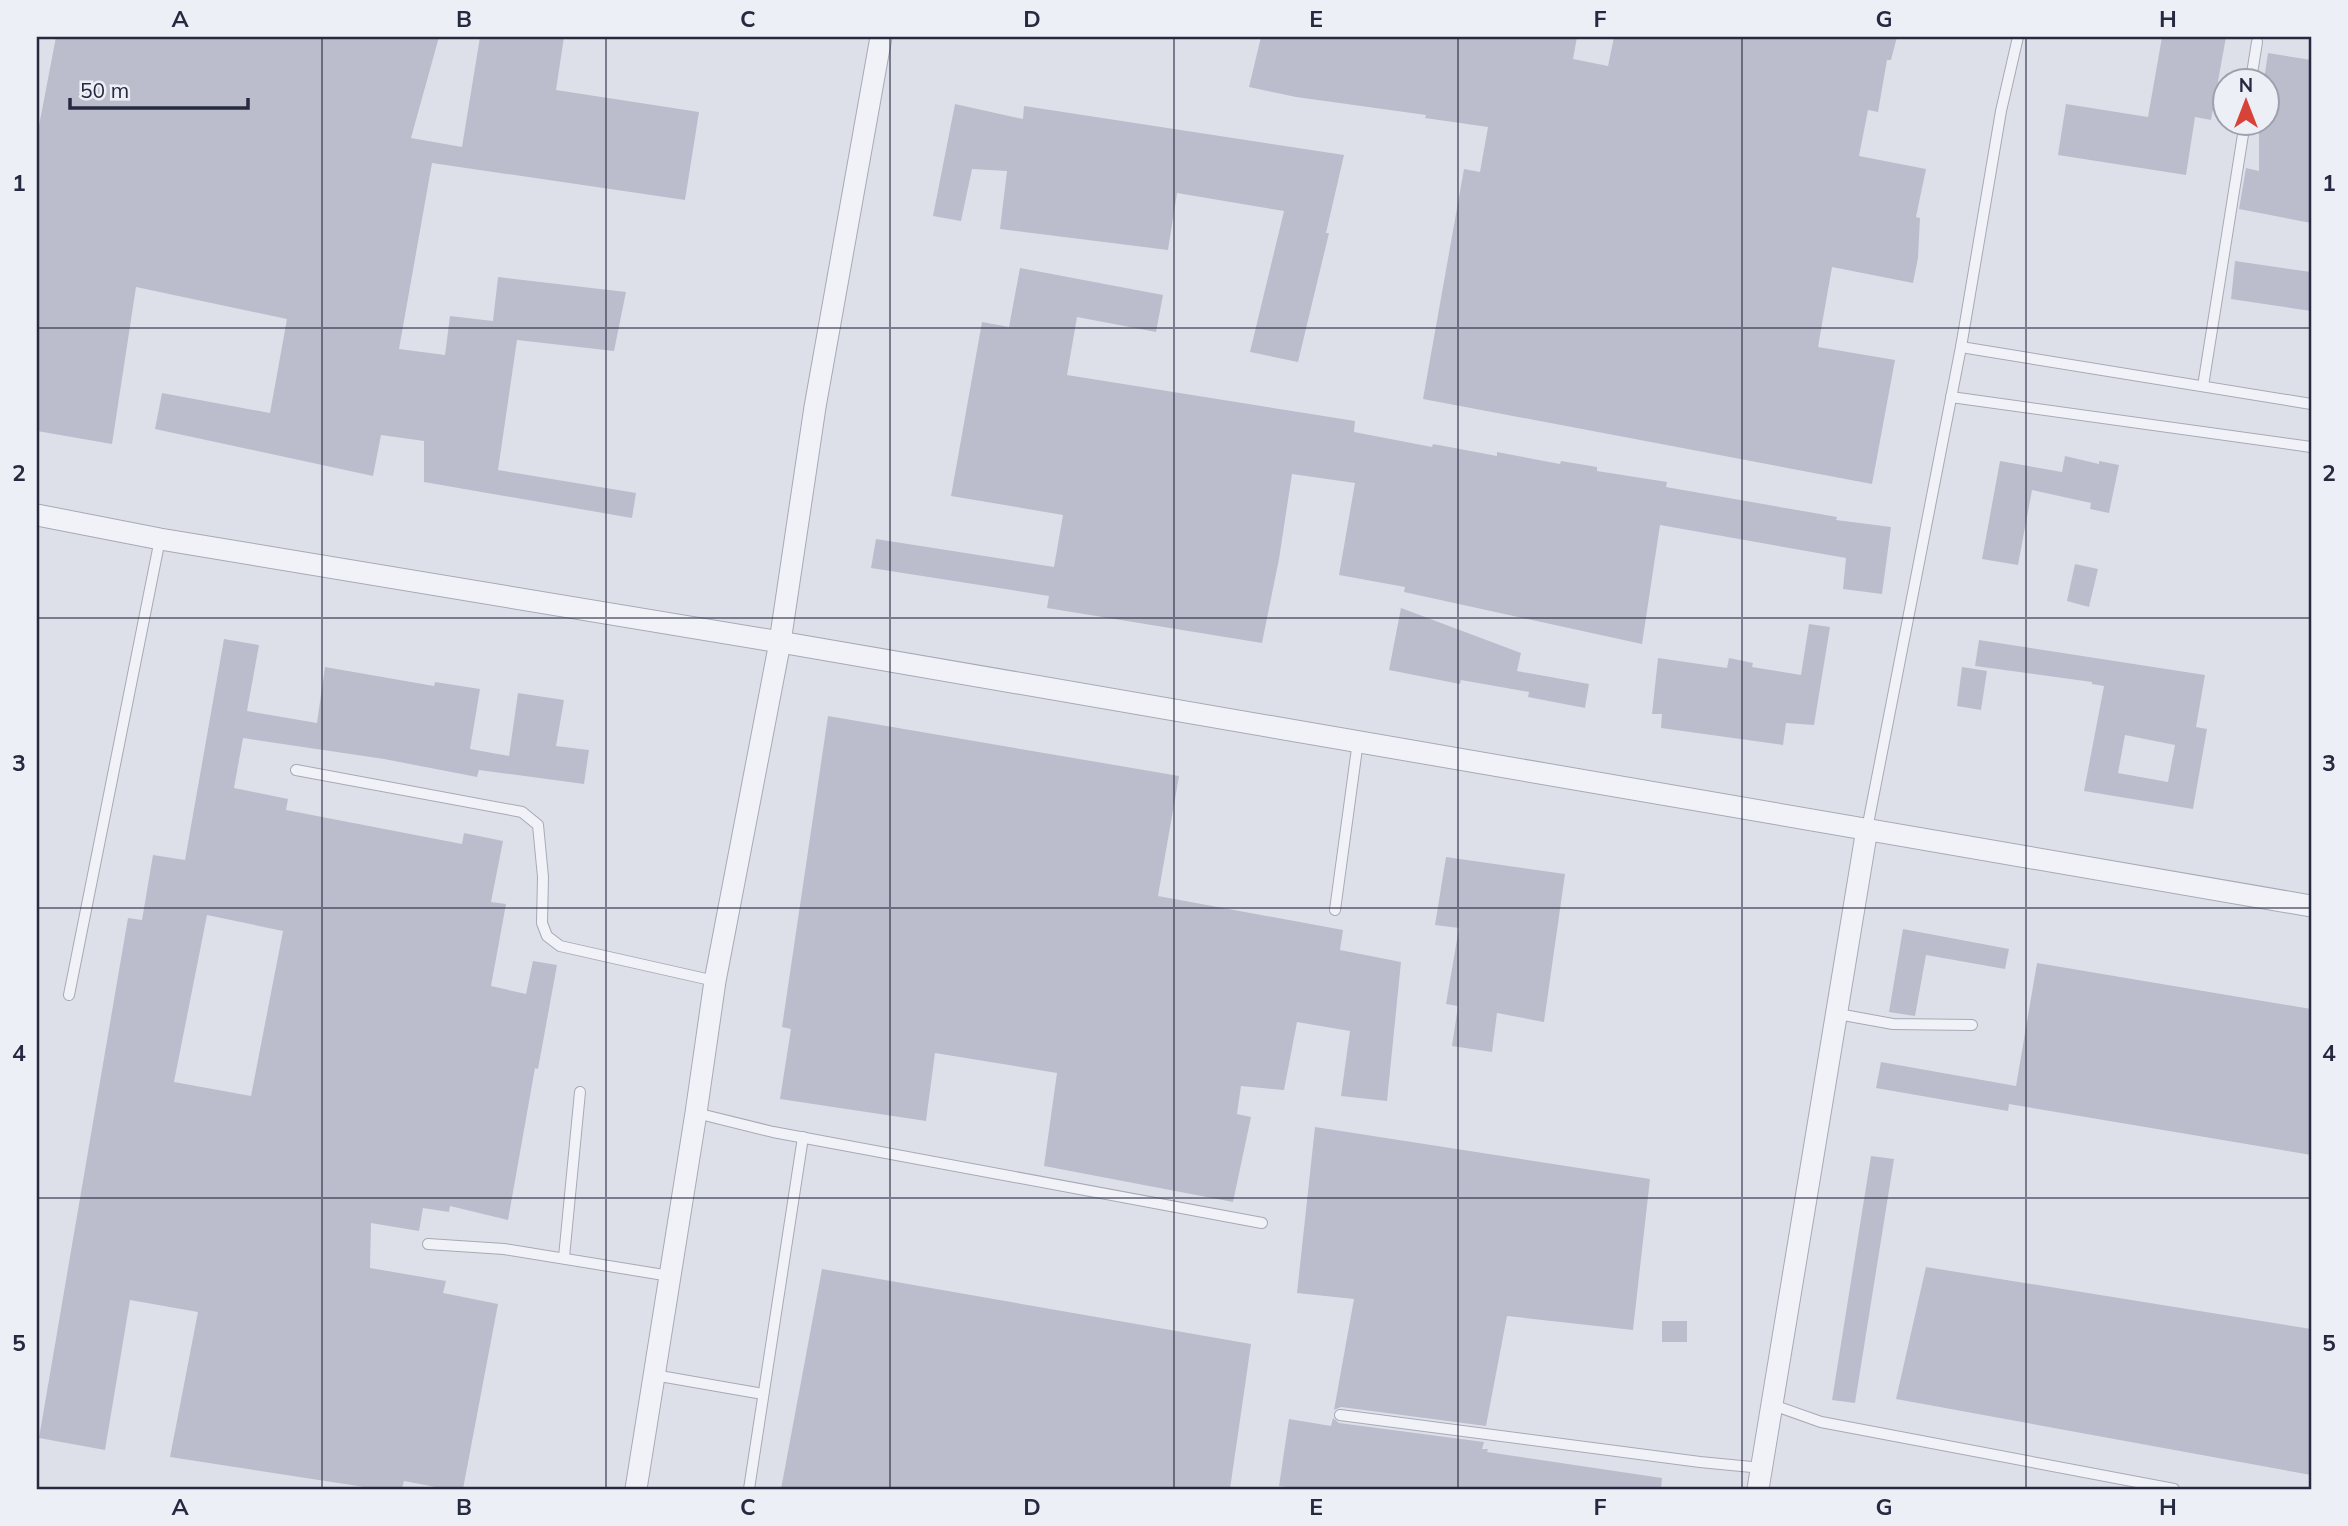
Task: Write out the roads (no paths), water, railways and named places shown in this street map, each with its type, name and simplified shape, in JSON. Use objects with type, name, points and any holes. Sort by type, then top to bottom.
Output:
[{"type":"street","points":[[636,1489],[715,981],[780,642],[815,407],[881,37]]},
{"type":"street","points":[[37,515],[160,539],[780,642],[2311,906]]},
{"type":"street","points":[[1758,1489],[1867,830]]},
{"type":"lane","points":[[1867,830],[1961,347],[2001,111],[2018,37]]},
{"type":"lane","points":[[2254,66],[2258,41]]},
{"type":"lane","points":[[2203,386],[2243,136]]},
{"type":"lane","points":[[1961,347],[2311,404]]},
{"type":"lane","points":[[1951,397],[2311,447]]},
{"type":"lane","points":[[69,995],[160,539]]},
{"type":"lane","points":[[1335,910],[1358,741]]},
{"type":"lane","points":[[296,770],[522,812],[538,825],[543,877],[542,923],[547,936],[560,946],[715,981]]},
{"type":"lane","points":[[1838,1014],[1893,1024],[1972,1025]]},
{"type":"lane","points":[[564,1257],[580,1093]]},
{"type":"lane","points":[[696,1113],[803,1137],[1262,1223]]},
{"type":"lane","points":[[749,1489],[803,1137]]},
{"type":"lane","points":[[428,1244],[504,1249],[670,1276]]},
{"type":"lane","points":[[654,1375],[763,1394]]},
{"type":"lane","points":[[1773,1405],[1821,1422],[2174,1489]]},
{"type":"lane","points":[[1340,1415],[1762,1468]]}]
